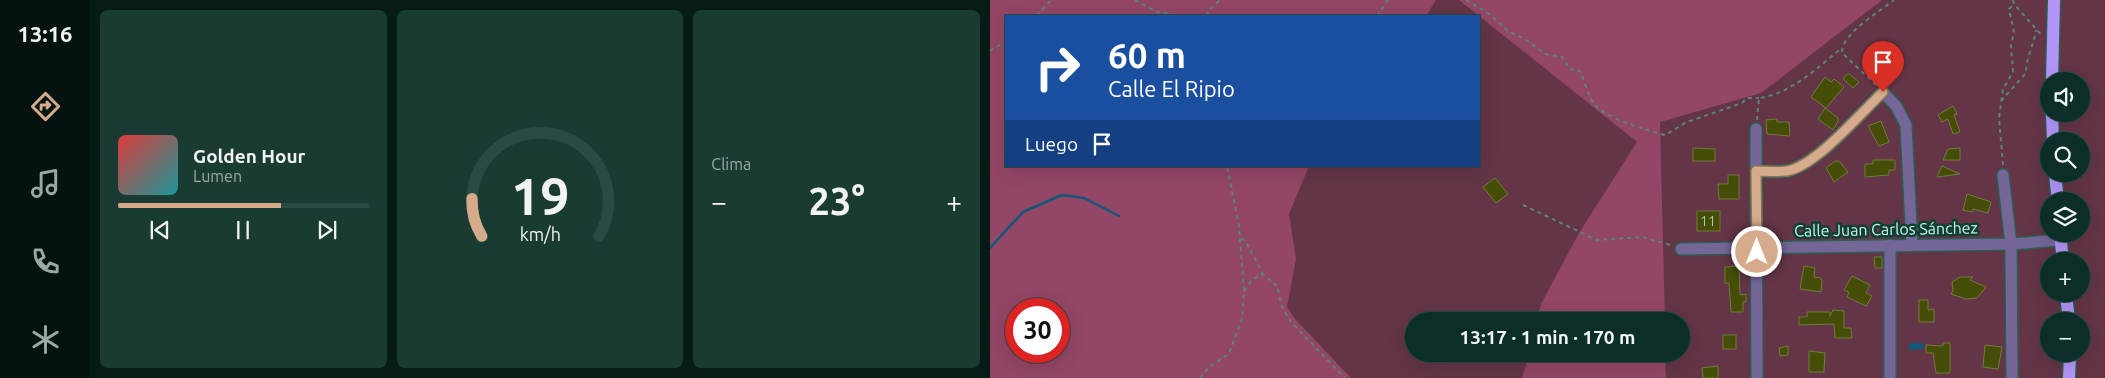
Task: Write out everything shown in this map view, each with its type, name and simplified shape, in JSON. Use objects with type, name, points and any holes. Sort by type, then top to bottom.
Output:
[{"type":"main road","points":[[2052,72],[2051,44],[2054,0]]},
{"type":"main road","points":[[2069,378],[2070,362]]},
{"type":"street","points":[[1756,171],[1797,168],[1826,146],[1883,92],[1896,106],[1906,125],[1912,245]]},
{"type":"street","points":[[1756,129],[1758,378]]},
{"type":"street","points":[[2003,175],[2010,244],[2012,378]]},
{"type":"street","name":"Calle Juan Carlos Sánchez","points":[[1681,248],[2010,244],[2040,240]]},
{"type":"street","points":[[1890,246],[1890,378]]},
{"type":"path","points":[[1038,15],[1051,0]]},
{"type":"path","points":[[1135,0],[1157,12],[1177,15]]},
{"type":"path","points":[[1207,15],[1209,10],[1220,0]]},
{"type":"path","points":[[1378,15],[1388,0]]},
{"type":"path","points":[[1466,0],[1488,13],[1508,31],[1545,54],[1562,58],[1570,69],[1580,71],[1592,101],[1598,108],[1635,127],[1647,128],[1665,135],[1687,122],[1742,103],[1747,98],[1759,98],[1776,94],[1807,76],[1842,48],[1847,37],[1894,0]]},
{"type":"path","points":[[2013,0],[2014,4],[2036,30],[2051,44]]},
{"type":"path","points":[[2003,175],[2002,134],[1999,118],[2002,89],[2013,72],[2011,46],[2014,32],[2009,9],[2014,4]]},
{"type":"path","points":[[2001,101],[2026,73],[2026,61],[2036,30]]},
{"type":"path","points":[[990,51],[1005,42]]},
{"type":"path","points":[[1842,48],[1842,53],[1883,92]]},
{"type":"path","points":[[1756,129],[1759,98]]},
{"type":"path","points":[[1200,378],[1210,366],[1229,354],[1242,319],[1244,291],[1240,238],[1227,167]]},
{"type":"path","points":[[1523,205],[1597,240],[1642,237],[1681,248]]},
{"type":"path","points":[[1240,238],[1246,242],[1263,274],[1277,286],[1282,307],[1291,322],[1345,378]]},
{"type":"path","points":[[1244,291],[1252,280],[1263,274]]},
{"type":"shaded area","points":[[990,0],[2105,0],[2105,378],[990,378]]},
{"type":"shaded area","points":[[990,0],[1436,0],[1427,15],[1005,15],[1005,167],[1309,167],[1289,214],[1296,259],[1287,307],[1295,319],[1351,378],[990,378]]},
{"type":"shaded area","points":[[1459,0],[1882,0],[1761,93],[1660,122],[1665,312],[1539,312],[1541,304],[1579,233],[1637,142]]},
{"type":"shaded area","points":[[1527,362],[1665,362],[1666,378],[1522,378]]},
{"type":"water","points":[[1909,343],[1923,343],[1924,349],[1909,350]]},
{"type":"building","points":[[1848,73],[1859,82],[1853,88],[1843,79]]},
{"type":"building","points":[[1825,77],[1831,82],[1834,79],[1844,87],[1826,108],[1811,97]]},
{"type":"building","points":[[1953,106],[1957,114],[1954,115],[1960,132],[1953,134],[1948,119],[1942,122],[1938,115]]},
{"type":"building","points":[[1825,108],[1839,119],[1833,130],[1818,119]]},
{"type":"building","points":[[1777,119],[1777,122],[1789,122],[1790,136],[1767,134],[1766,120]]},
{"type":"building","points":[[1881,121],[1889,142],[1879,146],[1868,126]]},
{"type":"building","points":[[1693,148],[1715,149],[1715,161],[1693,161]]},
{"type":"building","points":[[1960,148],[1960,160],[1943,160],[1948,149]]},
{"type":"building","points":[[1873,160],[1895,160],[1895,170],[1889,170],[1889,175],[1865,177],[1865,164],[1873,164]]},
{"type":"building","points":[[1835,161],[1839,161],[1848,172],[1834,182],[1826,168]]},
{"type":"building","points":[[1942,166],[1960,174],[1937,177]]},
{"type":"building","points":[[1728,175],[1739,175],[1739,199],[1719,199],[1718,184],[1728,184]]},
{"type":"building","points":[[1495,178],[1508,194],[1496,203],[1483,187]]},
{"type":"building","points":[[1967,194],[1991,202],[1988,213],[1973,209],[1972,212],[1963,210]]},
{"type":"building","points":[[1697,211],[1720,211],[1720,231],[1697,231]]},
{"type":"building","points":[[1874,257],[1882,257],[1882,268],[1875,268]]},
{"type":"building","points":[[1736,266],[1739,268],[1740,295],[1746,294],[1746,302],[1743,302],[1743,312],[1731,312],[1729,283],[1725,283],[1725,267]]},
{"type":"building","points":[[1804,266],[1815,268],[1814,277],[1821,278],[1822,281],[1821,292],[1800,289]]},
{"type":"building","points":[[1852,276],[1870,285],[1866,293],[1872,296],[1866,306],[1847,297],[1849,292],[1844,290]]},
{"type":"building","points":[[1960,277],[1973,277],[1970,280],[1986,287],[1977,298],[1966,299],[1951,294],[1953,291],[1952,282]]},
{"type":"building","points":[[1919,300],[1928,300],[1928,310],[1934,309],[1934,322],[1919,322]]},
{"type":"building","points":[[1833,310],[1844,311],[1844,328],[1851,328],[1852,338],[1835,338],[1834,324],[1799,325],[1799,317],[1807,317],[1807,312],[1830,312],[1830,316]]},
{"type":"building","points":[[1723,335],[1736,335],[1736,349],[1723,349]]},
{"type":"building","points":[[1943,343],[1950,343],[1950,373],[1936,373],[1933,353],[1926,353],[1926,345],[1943,346]]},
{"type":"building","points":[[1985,345],[2002,347],[1998,369],[1983,367]]},
{"type":"building","points":[[1788,346],[1788,355],[1780,356],[1779,348]]},
{"type":"building","points":[[1809,351],[1825,353],[1824,372],[1809,372]]},
{"type":"building","points":[[1718,366],[1718,378],[1703,378],[1702,368]]},
{"type":"waterway","points":[[990,248],[1023,212],[1062,195],[1084,198],[1119,216]]},
{"type":"route","points":[[1757,252],[1756,171],[1797,168],[1826,146],[1883,92]]}]
